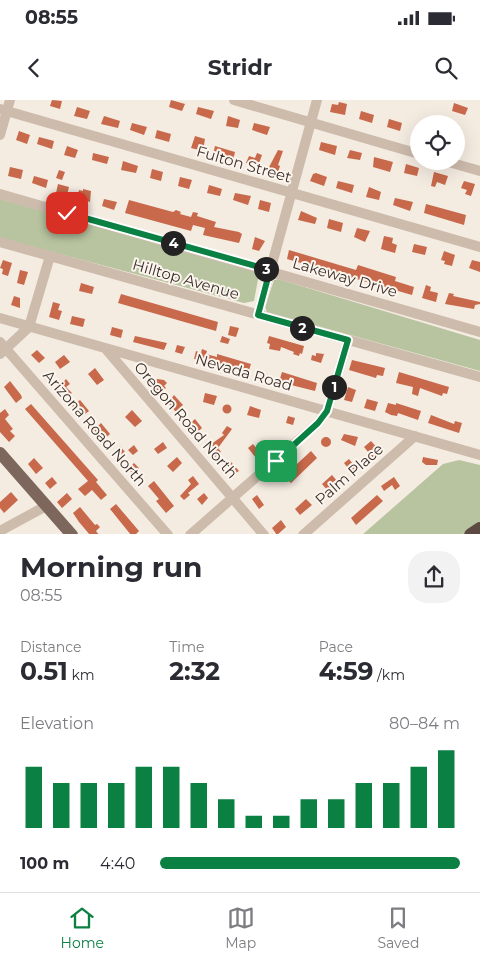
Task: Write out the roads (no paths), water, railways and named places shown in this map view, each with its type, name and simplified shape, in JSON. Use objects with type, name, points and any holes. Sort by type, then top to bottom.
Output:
[{"type":"highway","points":[[471,534],[480,529]]},
{"type":"main road","points":[[0,453],[72,534]]},
{"type":"street","points":[[0,135],[3,110],[10,100]]},
{"type":"street","points":[[234,100],[410,151]]},
{"type":"street","points":[[258,315],[317,100]]},
{"type":"street","name":"Fulton Street","points":[[3,110],[480,247]]},
{"type":"street","points":[[465,167],[480,171]]},
{"type":"street","name":"Lakeway Drive","points":[[0,194],[270,270],[480,332]]},
{"type":"street","name":"Hilltop Avenue","points":[[0,242],[480,378]]},
{"type":"street","points":[[2,348],[29,327],[50,256]]},
{"type":"street","name":"Nevada Road","points":[[0,318],[480,455]]},
{"type":"street","points":[[190,534],[318,423],[327,411],[348,340]]},
{"type":"street","name":"Arizona Road North","points":[[2,348],[168,534]]},
{"type":"street","name":"Oregon Road North","points":[[104,348],[264,534]]},
{"type":"street","name":"Palm Place","points":[[303,534],[416,436]]},
{"type":"street","points":[[0,531],[46,506]]}]
